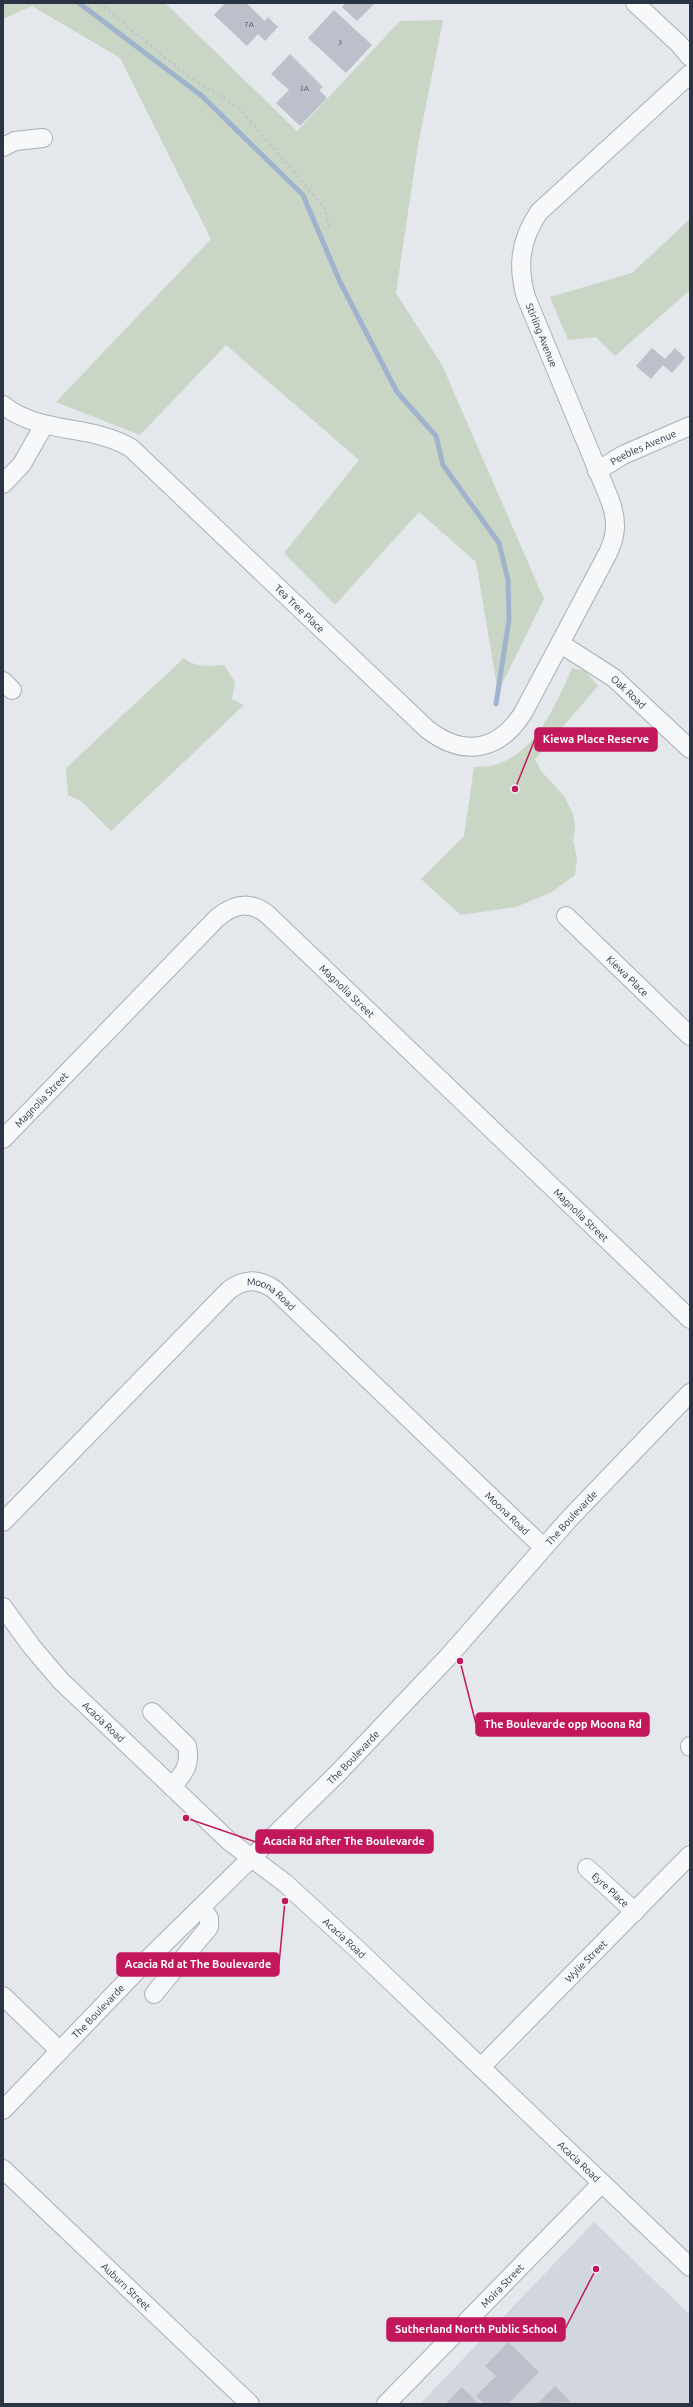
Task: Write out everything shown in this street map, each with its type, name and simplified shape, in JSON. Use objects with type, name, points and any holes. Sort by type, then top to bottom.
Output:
[{"type":"street","points":[[635,3],[690,57]]},
{"type":"street","name":"Stirling Avenue","points":[[561,644],[614,539],[614,513],[526,297],[520,265],[524,238],[539,212],[690,74]]},
{"type":"street","points":[[3,148],[15,140],[43,138]]},
{"type":"street","name":"Tea Tree Place","points":[[3,405],[44,425],[103,436],[124,444],[135,451],[420,723],[434,735],[453,745],[475,747],[484,745],[502,736],[511,729],[523,713],[561,644]]},
{"type":"street","points":[[3,484],[22,464],[44,425]]},
{"type":"street","name":"Peebles Avenue","points":[[598,471],[623,455],[690,426]]},
{"type":"street","name":"Oak Road","points":[[561,644],[614,678],[690,749]]},
{"type":"street","name":"Magnolia Street","points":[[3,1139],[217,918],[236,906],[252,905],[268,915],[690,1319]]},
{"type":"street","name":"Kiewa Place","points":[[566,916],[690,1036]]},
{"type":"street","name":"Moona Road","points":[[3,1522],[229,1290],[237,1284],[258,1281],[275,1290],[543,1547]]},
{"type":"street","name":"The Boulevarde","points":[[3,2110],[201,1907],[251,1857],[281,1831],[397,1711],[447,1658],[543,1547],[690,1393]]},
{"type":"street","name":"Acacia Road","points":[[3,1607],[32,1647],[61,1681],[229,1841],[251,1857],[322,1916],[690,2267]]},
{"type":"street","points":[[152,1712],[187,1746],[189,1762],[187,1770],[172,1787]]},
{"type":"street","name":"Wylie Street","points":[[481,2067],[690,1855]]},
{"type":"street","name":"Eyre Place","points":[[587,1868],[635,1912]]},
{"type":"street","points":[[154,1994],[209,1927],[210,1918],[201,1907]]},
{"type":"street","points":[[3,1996],[60,2051]]},
{"type":"street","name":"Auburn Street","points":[[3,2169],[250,2404]]},
{"type":"street","name":"Moira Street","points":[[386,2404],[602,2183]]},
{"type":"path","points":[[99,3],[186,75],[239,108],[325,208],[329,227]]},
{"type":"shaded area","points":[[594,2222],[690,2315],[690,2404],[420,2404]]},
{"type":"green space","points":[[3,3],[165,3],[297,131],[400,21],[443,20],[418,145],[396,293],[442,365],[544,599],[498,692],[476,562],[419,512],[335,605],[284,553],[359,460],[226,345],[140,435],[56,402],[211,239],[120,58],[32,6],[3,19]]},
{"type":"green space","points":[[690,219],[690,290],[615,356],[596,337],[568,340],[550,297],[632,273]]},
{"type":"green space","points":[[184,658],[198,665],[224,665],[235,682],[232,699],[244,705],[111,831],[81,801],[68,795],[66,768]]},
{"type":"green space","points":[[572,668],[585,671],[598,686],[535,759],[541,771],[564,796],[573,814],[575,827],[573,841],[577,857],[575,875],[552,892],[516,907],[461,915],[421,879],[464,836],[474,767],[495,765],[509,759],[522,750],[533,739],[543,726],[559,697]]},
{"type":"building","points":[[225,3],[246,3],[265,21],[268,17],[278,27],[265,41],[258,34],[247,46],[214,15]]},
{"type":"building","points":[[345,3],[375,3],[357,21],[342,7]]},
{"type":"building","points":[[334,10],[372,45],[346,73],[308,38]]},
{"type":"building","points":[[290,54],[323,87],[319,90],[327,98],[300,126],[276,103],[289,90],[271,74]]},
{"type":"building","points":[[652,348],[665,359],[675,348],[685,358],[672,373],[663,365],[651,379],[636,366]]},
{"type":"building","points":[[508,2342],[539,2372],[508,2404],[484,2404],[476,2396],[496,2376],[485,2366]]},
{"type":"building","points":[[555,2386],[571,2402],[537,2404]]},
{"type":"building","points":[[462,2387],[479,2404],[445,2404]]},
{"type":"waterway","points":[[79,3],[202,96],[303,195],[340,282],[397,392],[436,436],[443,465],[499,543],[508,580],[509,620],[496,704]]},
{"type":"place","name":"Kiewa Place Reserve","points":[[515,789]]},
{"type":"place","name":"The Boulevarde opp Moona Rd","points":[[460,1661]]},
{"type":"place","name":"Acacia Rd after The Boulevarde","points":[[186,1818]]},
{"type":"place","name":"Acacia Rd at The Boulevarde","points":[[285,1901]]},
{"type":"place","name":"Sutherland North Public School","points":[[596,2269]]}]
